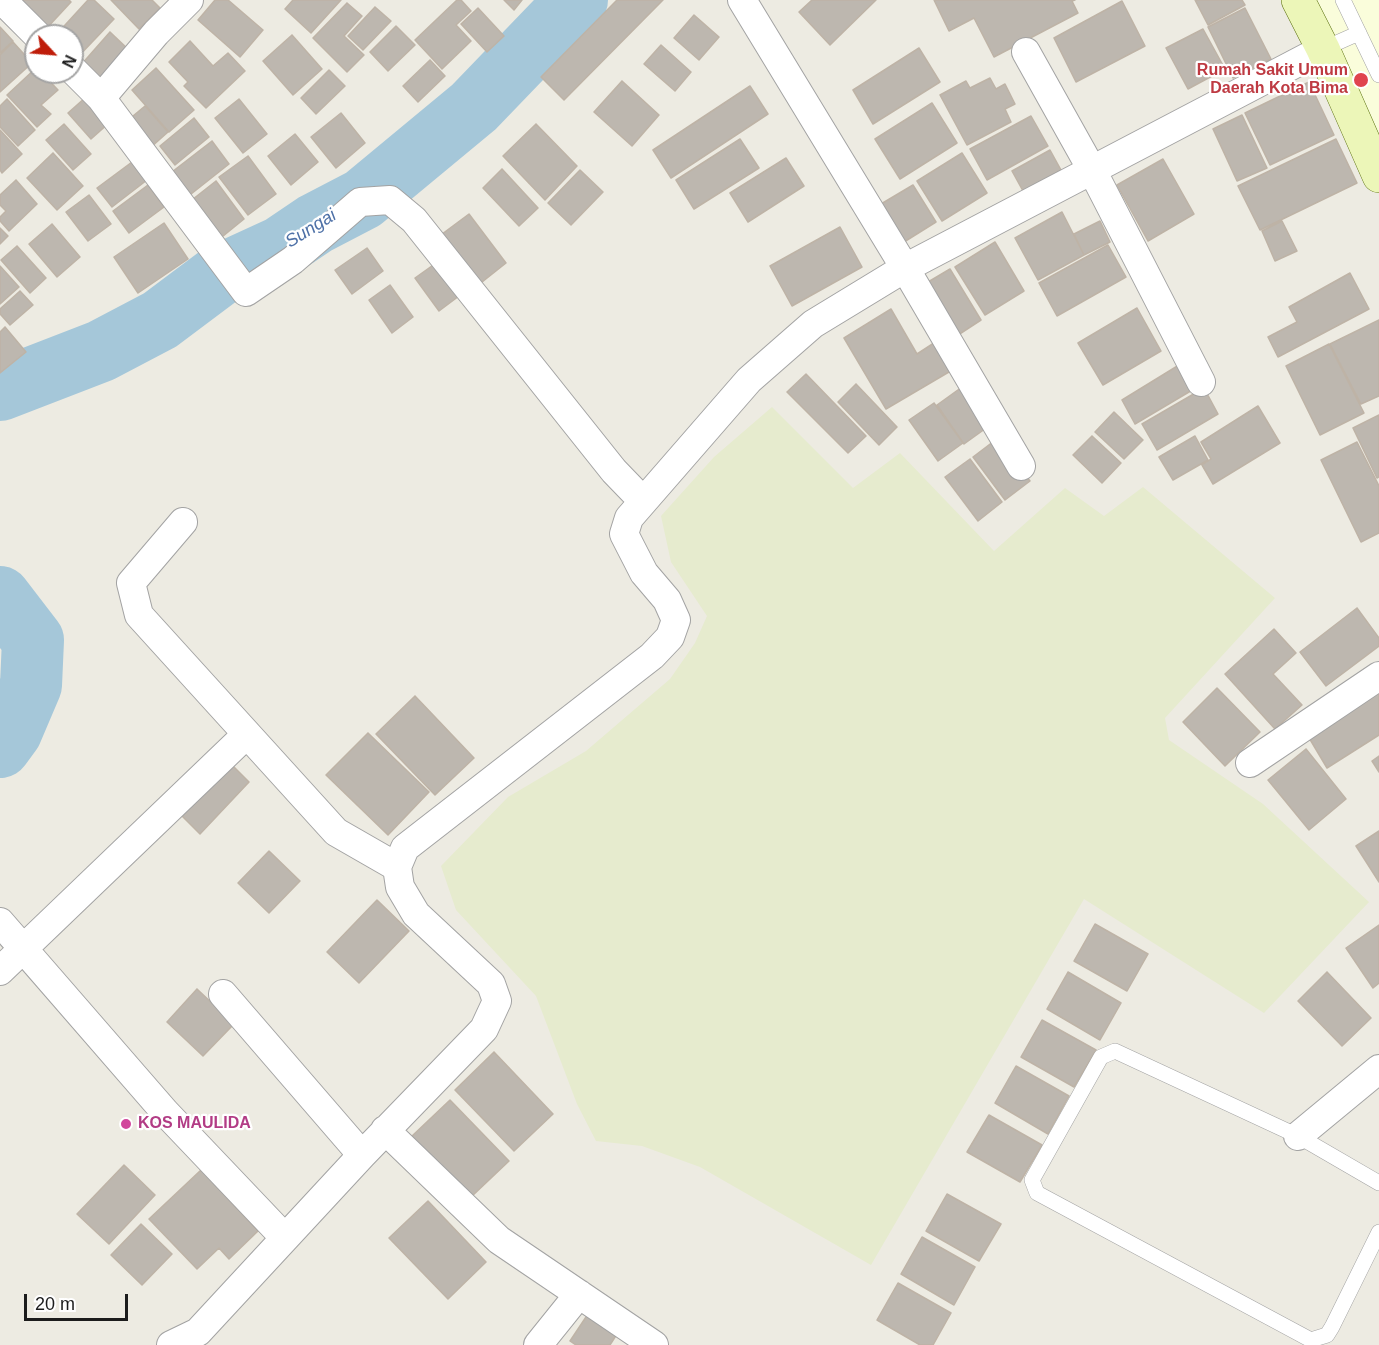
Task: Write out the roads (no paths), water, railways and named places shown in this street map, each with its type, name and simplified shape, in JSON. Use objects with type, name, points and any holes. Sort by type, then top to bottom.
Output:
[{"type":"main road","points":[[1298,0],[1323,49],[1379,176]]},
{"type":"street","points":[[2,0],[27,24]]},
{"type":"street","points":[[101,98],[156,33],[189,0]]},
{"type":"street","points":[[742,0],[905,268],[1021,466]]},
{"type":"street","points":[[171,1345],[198,1332],[284,1237],[484,1029],[497,1001],[491,984],[416,914],[400,887],[397,867],[405,848],[644,662],[669,638],[676,620],[667,600],[644,573],[624,534],[628,518],[642,500],[749,380],[813,324],[905,268],[1323,49]]},
{"type":"street","points":[[1026,52],[1092,170],[1201,382]]},
{"type":"street","points":[[84,81],[101,98],[246,292],[293,260],[360,202],[390,200],[414,220],[615,471],[642,500]]},
{"type":"street","points":[[183,522],[132,583],[139,615],[336,832],[397,867]]},
{"type":"street","points":[[1250,763],[1379,676]]},
{"type":"street","points":[[0,971],[247,734]]},
{"type":"street","points":[[0,922],[165,1112],[284,1237]]},
{"type":"street","points":[[223,994],[362,1155]]},
{"type":"street","points":[[1298,1136],[1379,1069]]},
{"type":"street","points":[[385,1130],[499,1240],[654,1345]]},
{"type":"street","points":[[538,1345],[579,1294]]},
{"type":"lane","points":[[1343,0],[1379,75]]},
{"type":"lane","points":[[1323,49],[1359,33]]},
{"type":"lane","points":[[1379,1183],[1298,1136],[1125,1054],[1110,1052],[1101,1057],[1032,1180],[1033,1188],[1037,1193],[1311,1340],[1327,1335],[1375,1250],[1379,1232]]},
{"type":"waterway","name":"Sungai","points":[[0,390],[101,351],[160,320],[220,275],[281,247],[315,224],[363,199],[474,107],[577,0]]},
{"type":"waterway","name":"Sungai","points":[[0,597],[33,640],[31,685],[11,732],[0,747]]},
{"type":"place","name":"Rumah Sakit Umum Daerah Kota Bima","points":[[1361,80]]},
{"type":"place","name":"KOS MAULIDA","points":[[126,1124]]}]
